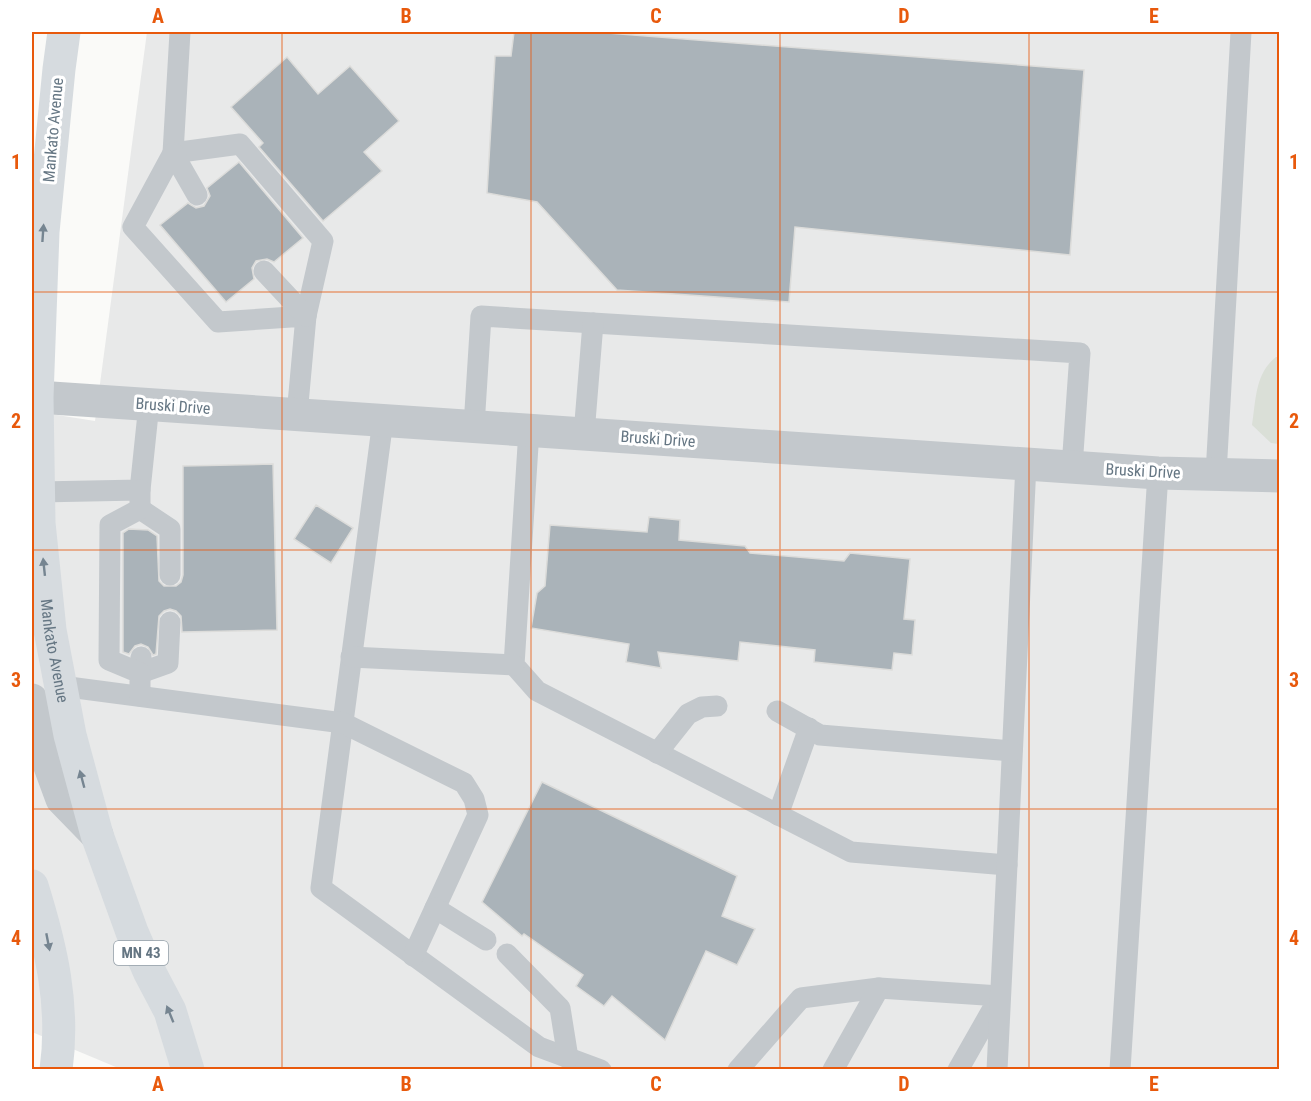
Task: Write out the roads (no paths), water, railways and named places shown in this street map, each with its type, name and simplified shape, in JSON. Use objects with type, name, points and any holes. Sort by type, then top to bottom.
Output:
[{"type":"main road","name":"Mankato Avenue","points":[[64,32],[58,69],[43,232],[34,394],[39,523],[50,630],[70,735],[97,836],[132,932],[170,1011],[188,1070]]},
{"type":"main road","points":[[32,886],[48,936],[58,996],[59,1032],[56,1070]]},
{"type":"street","name":"Bruski Drive","points":[[34,394],[297,415],[1026,464],[1280,476]]},
{"type":"street","points":[[32,700],[40,742],[62,799],[97,836]]},
{"type":"lane","points":[[180,32],[174,153],[133,227],[218,322],[306,316]]},
{"type":"lane","points":[[1216,474],[1241,32]]},
{"type":"lane","points":[[174,153],[240,144],[323,241],[306,316],[297,415]]},
{"type":"lane","points":[[174,153],[197,195]]},
{"type":"lane","points":[[264,271],[306,316]]},
{"type":"lane","points":[[474,426],[482,316],[1080,353],[1072,467]]},
{"type":"lane","points":[[584,434],[592,323]]},
{"type":"lane","points":[[140,509],[149,404]]},
{"type":"lane","points":[[383,420],[321,888],[539,1047],[601,1070]]},
{"type":"lane","points":[[529,430],[514,665],[537,691],[851,852],[1007,865]]},
{"type":"lane","points":[[997,1070],[1026,464]]},
{"type":"lane","points":[[1120,1070],[1158,472]]},
{"type":"lane","points":[[39,492],[140,509],[170,529],[170,575]]},
{"type":"lane","points":[[140,509],[110,525],[109,660],[141,665],[168,663],[170,622]]},
{"type":"lane","points":[[351,657],[514,665]]},
{"type":"lane","points":[[140,696],[141,665]]},
{"type":"lane","points":[[61,686],[343,723],[464,783],[474,800],[478,815],[414,956]]},
{"type":"lane","points":[[657,753],[688,714],[702,707],[717,706]]},
{"type":"lane","points":[[777,711],[820,735],[1012,751]]},
{"type":"lane","points":[[778,815],[809,728]]},
{"type":"lane","points":[[435,908],[486,940]]},
{"type":"lane","points":[[507,954],[560,1008],[568,1058]]},
{"type":"lane","points":[[738,1070],[801,998],[879,988],[1000,996]]},
{"type":"lane","points":[[833,1070],[879,988]]},
{"type":"lane","points":[[958,1070],[1000,996]]}]
